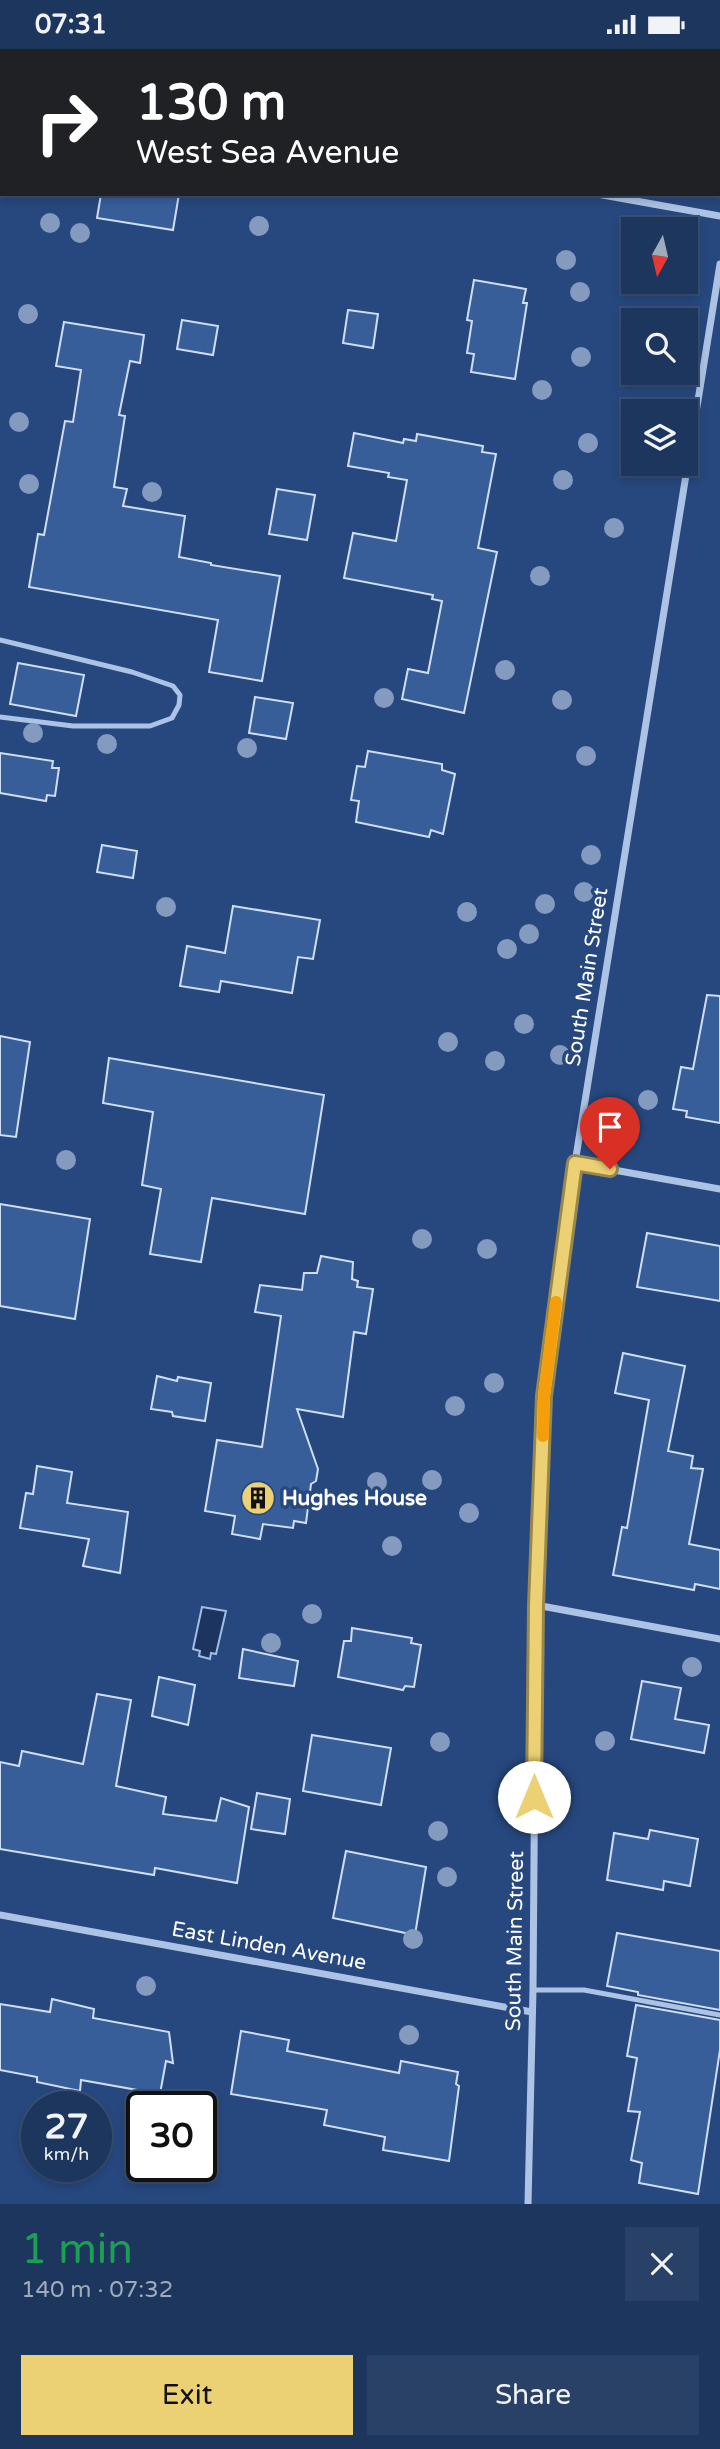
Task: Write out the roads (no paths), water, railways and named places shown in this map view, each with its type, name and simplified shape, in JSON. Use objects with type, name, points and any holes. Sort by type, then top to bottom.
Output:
[{"type":"street","points":[[608,196],[720,216]]},
{"type":"street","name":"South Main Street","points":[[528,2204],[533,1990],[536,1605],[544,1396],[575,1163],[720,264]]},
{"type":"street","points":[[575,1163],[720,1189]]},
{"type":"street","points":[[536,1605],[720,1639]]},
{"type":"street","name":"East Linden Avenue","points":[[0,1915],[532,2012]]},
{"type":"lane","points":[[0,640],[132,672],[173,686],[180,695],[179,705],[172,718],[150,726],[73,726],[0,717]]},
{"type":"lane","points":[[533,1990],[584,1990],[720,2015]]},
{"type":"water","points":[[202,1607],[226,1611],[216,1654],[211,1653],[210,1659],[199,1656],[200,1651],[193,1649]]},
{"type":"place","name":"Hughes House","points":[[258,1498]]}]
